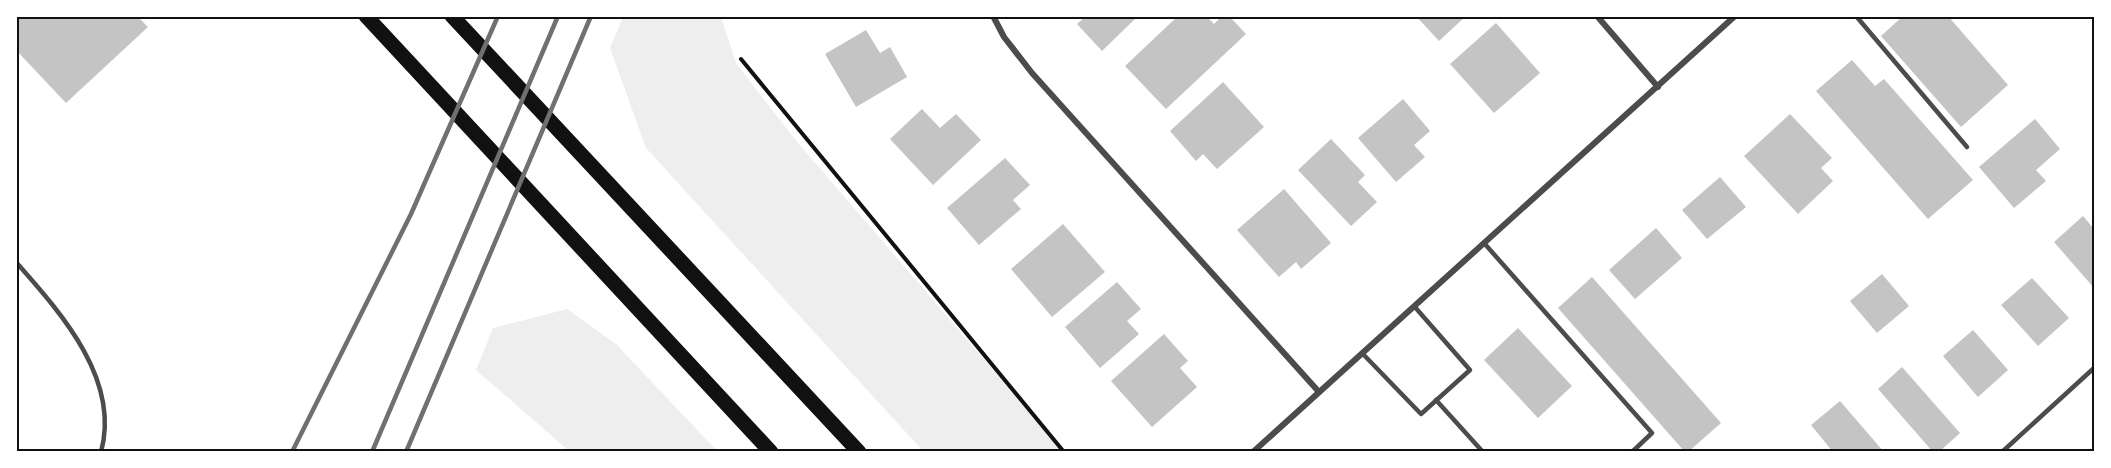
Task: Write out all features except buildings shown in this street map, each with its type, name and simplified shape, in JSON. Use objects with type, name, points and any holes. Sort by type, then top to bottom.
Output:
[{"type":"main road","points":[[366,16],[771,452]]},
{"type":"main road","points":[[452,16],[859,452]]},
{"type":"street","points":[[993,16],[1004,38],[1032,73],[1319,392]]},
{"type":"street","points":[[1597,16],[1658,87]]},
{"type":"street","points":[[1253,452],[1735,16]]},
{"type":"lane","points":[[1856,16],[1967,147]]},
{"type":"lane","points":[[1484,243],[1653,433],[1632,452]]},
{"type":"lane","points":[[16,262],[49,300],[82,346],[101,391],[105,438],[101,452]]},
{"type":"lane","points":[[1362,353],[1421,414],[1470,370],[1414,306]]},
{"type":"lane","points":[[2002,452],[2094,368]]},
{"type":"lane","points":[[1436,400],[1483,452]]},
{"type":"path","points":[[741,59],[1064,452]]},
{"type":"shaded area","points":[[623,17],[721,17],[736,63],[793,137],[1063,451],[923,451],[646,148],[610,48]]},
{"type":"shaded area","points":[[567,309],[616,344],[717,451],[569,451],[476,370],[493,328]]},
{"type":"railway","points":[[292,452],[411,214],[498,16]]},
{"type":"railway","points":[[372,452],[558,16]]},
{"type":"railway","points":[[406,452],[591,16]]}]
